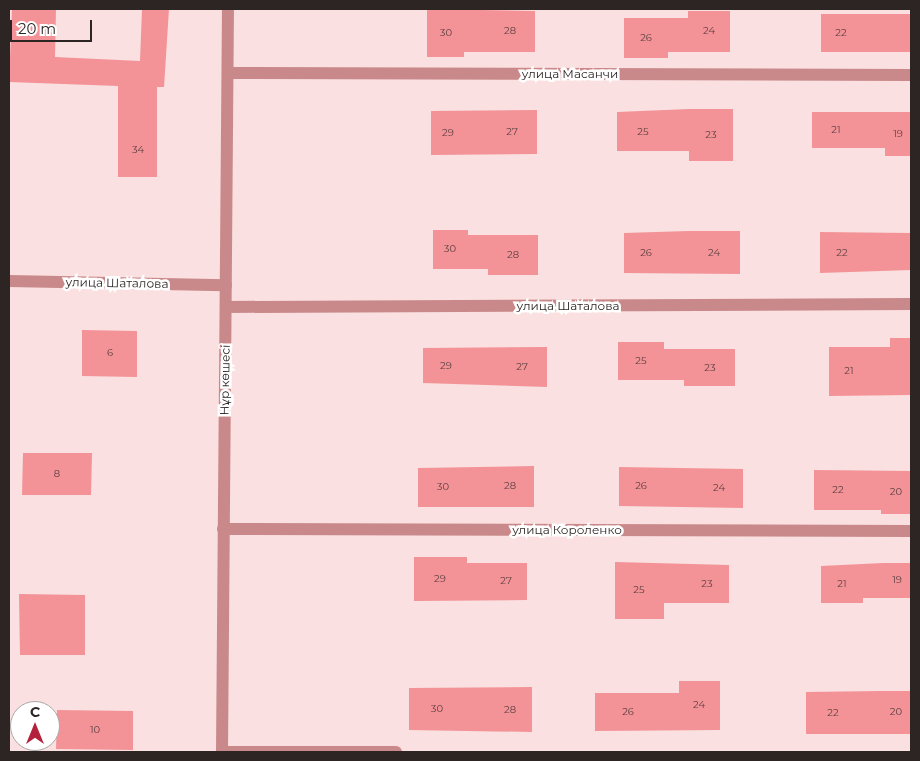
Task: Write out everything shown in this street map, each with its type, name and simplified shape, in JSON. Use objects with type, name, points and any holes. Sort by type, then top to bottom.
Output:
[{"type":"street","name":"Нұр көшесі","points":[[222,752],[228,9]]},
{"type":"street","name":"улица Масанчи","points":[[228,73],[911,75]]},
{"type":"street","name":"улица Шаталова","points":[[9,281],[226,285]]},
{"type":"street","name":"улица Шаталова","points":[[226,307],[911,304]]},
{"type":"street","name":"улица Короленко","points":[[223,529],[911,531]]},
{"type":"street","points":[[222,752],[396,752]]},
{"type":"building","points":[[12,9],[56,9],[55,57],[140,61],[142,9],[169,9],[164,87],[157,87],[157,177],[118,177],[118,86],[9,82]]},
{"type":"building","points":[[427,9],[535,11],[535,52],[464,52],[464,57],[427,57]]},
{"type":"building","points":[[688,11],[730,11],[730,52],[668,52],[668,58],[624,58],[624,18],[688,18]]},
{"type":"building","points":[[821,14],[911,14],[911,52],[821,52]]},
{"type":"building","points":[[733,109],[733,161],[689,161],[689,151],[617,151],[617,112]]},
{"type":"building","points":[[537,110],[537,154],[431,155],[431,111]]},
{"type":"building","points":[[812,112],[911,112],[911,156],[885,156],[885,148],[812,148]]},
{"type":"building","points":[[433,230],[468,230],[468,235],[538,235],[538,275],[488,275],[488,269],[433,269]]},
{"type":"building","points":[[740,231],[740,274],[624,273],[624,233]]},
{"type":"building","points":[[820,232],[911,233],[911,270],[820,273]]},
{"type":"building","points":[[82,330],[137,331],[137,377],[82,376]]},
{"type":"building","points":[[890,338],[911,338],[911,395],[829,396],[829,347],[890,347]]},
{"type":"building","points":[[618,342],[664,342],[664,349],[735,349],[735,386],[684,386],[684,380],[618,380]]},
{"type":"building","points":[[547,347],[547,387],[423,383],[423,348]]},
{"type":"building","points":[[23,453],[92,453],[91,495],[22,495]]},
{"type":"building","points":[[534,466],[534,507],[418,507],[418,468]]},
{"type":"building","points":[[619,467],[743,469],[743,508],[619,506]]},
{"type":"building","points":[[814,470],[911,471],[911,514],[881,514],[881,510],[814,510]]},
{"type":"building","points":[[414,557],[467,557],[467,563],[527,563],[527,600],[414,601]]},
{"type":"building","points":[[615,562],[729,565],[729,603],[664,603],[664,619],[615,619]]},
{"type":"building","points":[[911,563],[911,598],[863,598],[863,603],[821,603],[821,566]]},
{"type":"building","points":[[19,594],[85,595],[85,655],[20,655]]},
{"type":"building","points":[[679,681],[720,681],[720,730],[595,731],[595,693],[679,693]]},
{"type":"building","points":[[532,687],[532,732],[409,730],[409,688]]},
{"type":"building","points":[[911,691],[911,734],[806,734],[806,692]]},
{"type":"building","points":[[60,710],[133,711],[133,750],[60,749]]}]
